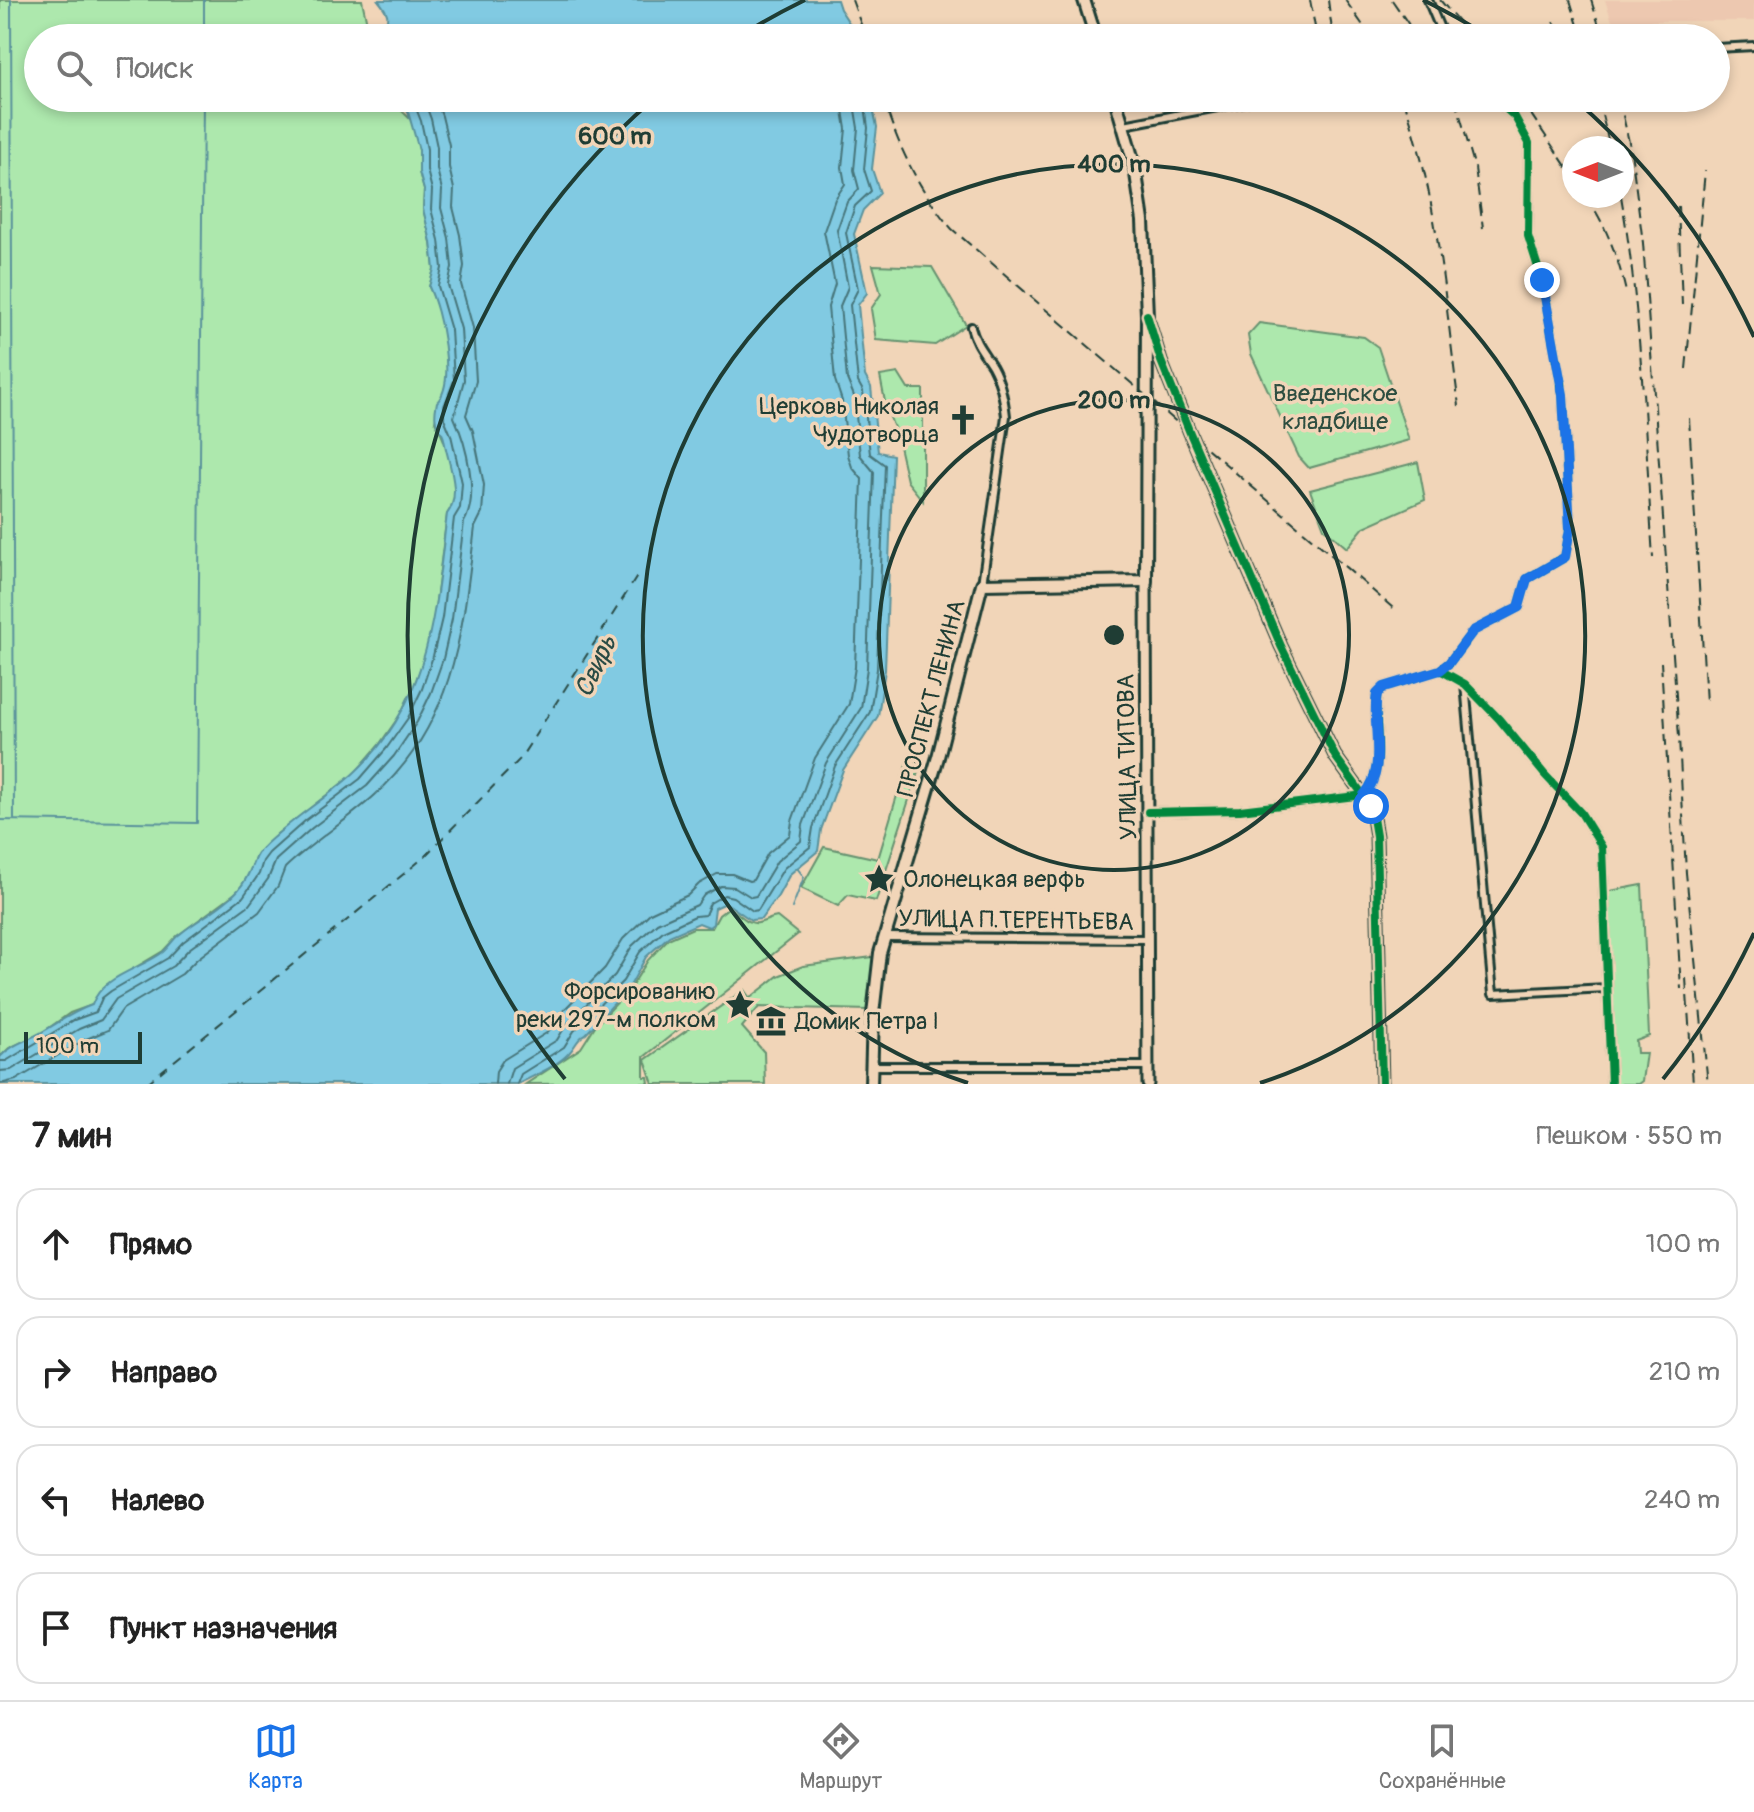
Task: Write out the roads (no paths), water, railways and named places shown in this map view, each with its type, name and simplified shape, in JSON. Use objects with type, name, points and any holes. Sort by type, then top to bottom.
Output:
[{"type":"main road","points":[[1084,0],[1092,24]]},
{"type":"main road","name":"УЛИЦА ТИТОВА","points":[[1120,112],[1142,205],[1147,315],[1146,581]]},
{"type":"main road","points":[[982,584],[1146,581]]},
{"type":"main road","name":"ПРОСПЕКТ ЛЕНИНА","points":[[871,1084],[873,1014],[884,937],[938,757],[982,584]]},
{"type":"street","points":[[1428,0],[1438,24]]},
{"type":"street","points":[[1730,47],[1754,46]]},
{"type":"street","points":[[1124,125],[1191,112]]},
{"type":"street","points":[[1148,812],[1240,810],[1364,795],[1372,786],[1376,772],[1377,694],[1384,687],[1440,670],[1473,631],[1519,607],[1527,579],[1565,557],[1570,529],[1563,395],[1542,280],[1528,236],[1529,143],[1509,112]]},
{"type":"street","points":[[1147,315],[1161,361],[1190,433],[1281,646],[1335,756],[1371,806],[1376,836],[1382,1084]]},
{"type":"street","name":"ПРОСПЕКТ ЛЕНИНА","points":[[971,327],[976,344],[992,367],[1003,392],[1006,416],[982,584]]},
{"type":"street","name":"УЛИЦА ТИТОВА","points":[[1146,581],[1148,1084]]},
{"type":"street","points":[[1440,670],[1465,684],[1499,719],[1581,813],[1602,847],[1611,1084]]},
{"type":"street","points":[[1465,684],[1493,994],[1607,988]]},
{"type":"street","name":"УЛИЦА П.ТЕРЕНТЬЕВА","points":[[884,937],[1147,939]]},
{"type":"street","points":[[872,1066],[1147,1066]]},
{"type":"water","points":[[378,0],[837,0],[850,24],[386,24],[387,16]]},
{"type":"water","name":"Свирь","points":[[408,112],[874,112],[877,127],[872,169],[880,193],[863,210],[854,234],[867,293],[858,305],[865,376],[871,387],[878,452],[893,455],[885,670],[878,716],[843,770],[821,830],[818,851],[790,874],[761,919],[751,920],[726,903],[715,908],[713,924],[709,927],[699,923],[669,936],[646,957],[630,986],[564,1058],[518,1084],[0,1084],[0,1057],[4,1053],[92,1005],[104,987],[163,952],[178,936],[232,896],[244,882],[256,855],[264,846],[346,780],[381,744],[415,684],[433,619],[447,514],[454,497],[453,477],[443,436],[435,419],[437,402],[446,379],[445,346],[429,287],[434,269],[423,209],[419,150]]},
{"type":"waterway","points":[[11,0],[14,819]]},
{"type":"waterway","points":[[204,0],[204,24]]},
{"type":"waterway","points":[[0,820],[197,823],[203,112]]},
{"type":"waterway","points":[[792,908],[804,877],[797,868]]},
{"type":"railway","points":[[852,0],[861,24]]},
{"type":"railway","points":[[1310,0],[1314,24]]},
{"type":"railway","points":[[1328,0],[1331,24]]},
{"type":"railway","points":[[1345,0],[1362,24]]},
{"type":"railway","points":[[1392,0],[1408,24]]},
{"type":"railway","points":[[1440,0],[1461,24]]},
{"type":"railway","points":[[1570,0],[1578,24]]},
{"type":"railway","points":[[1591,0],[1599,24]]},
{"type":"railway","points":[[888,112],[911,167],[952,229],[1393,608]]},
{"type":"railway","points":[[1408,112],[1432,211],[1459,406]]},
{"type":"railway","points":[[1459,112],[1475,168],[1483,228]]},
{"type":"railway","points":[[1529,112],[1562,160]]},
{"type":"railway","points":[[1601,112],[1607,136]]},
{"type":"railway","points":[[1622,112],[1631,151],[1643,243],[1686,873],[1708,1084]]},
{"type":"railway","points":[[1686,369],[1705,171]]},
{"type":"railway","points":[[1678,206],[1682,305]]},
{"type":"railway","points":[[1594,208],[1610,242],[1626,292]]},
{"type":"railway","points":[[1623,208],[1638,331],[1653,558]]},
{"type":"railway","points":[[1689,418],[1706,703]]},
{"type":"railway","points":[[1661,662],[1681,989]]},
{"type":"railway","points":[[1686,978],[1693,1084]]},
{"type":"place","name":"Церковь Николая Чудотворца","points":[[963,420]]},
{"type":"place","name":"Олонецкая верфь","points":[[879,879]]},
{"type":"place","name":"Форсированию реки 297-м полком","points":[[740,1005]]},
{"type":"place","name":"Домик Петра I","points":[[771,1021]]},
{"type":"park label","name":"Введенское кладбище","points":[[1335,407]]}]
